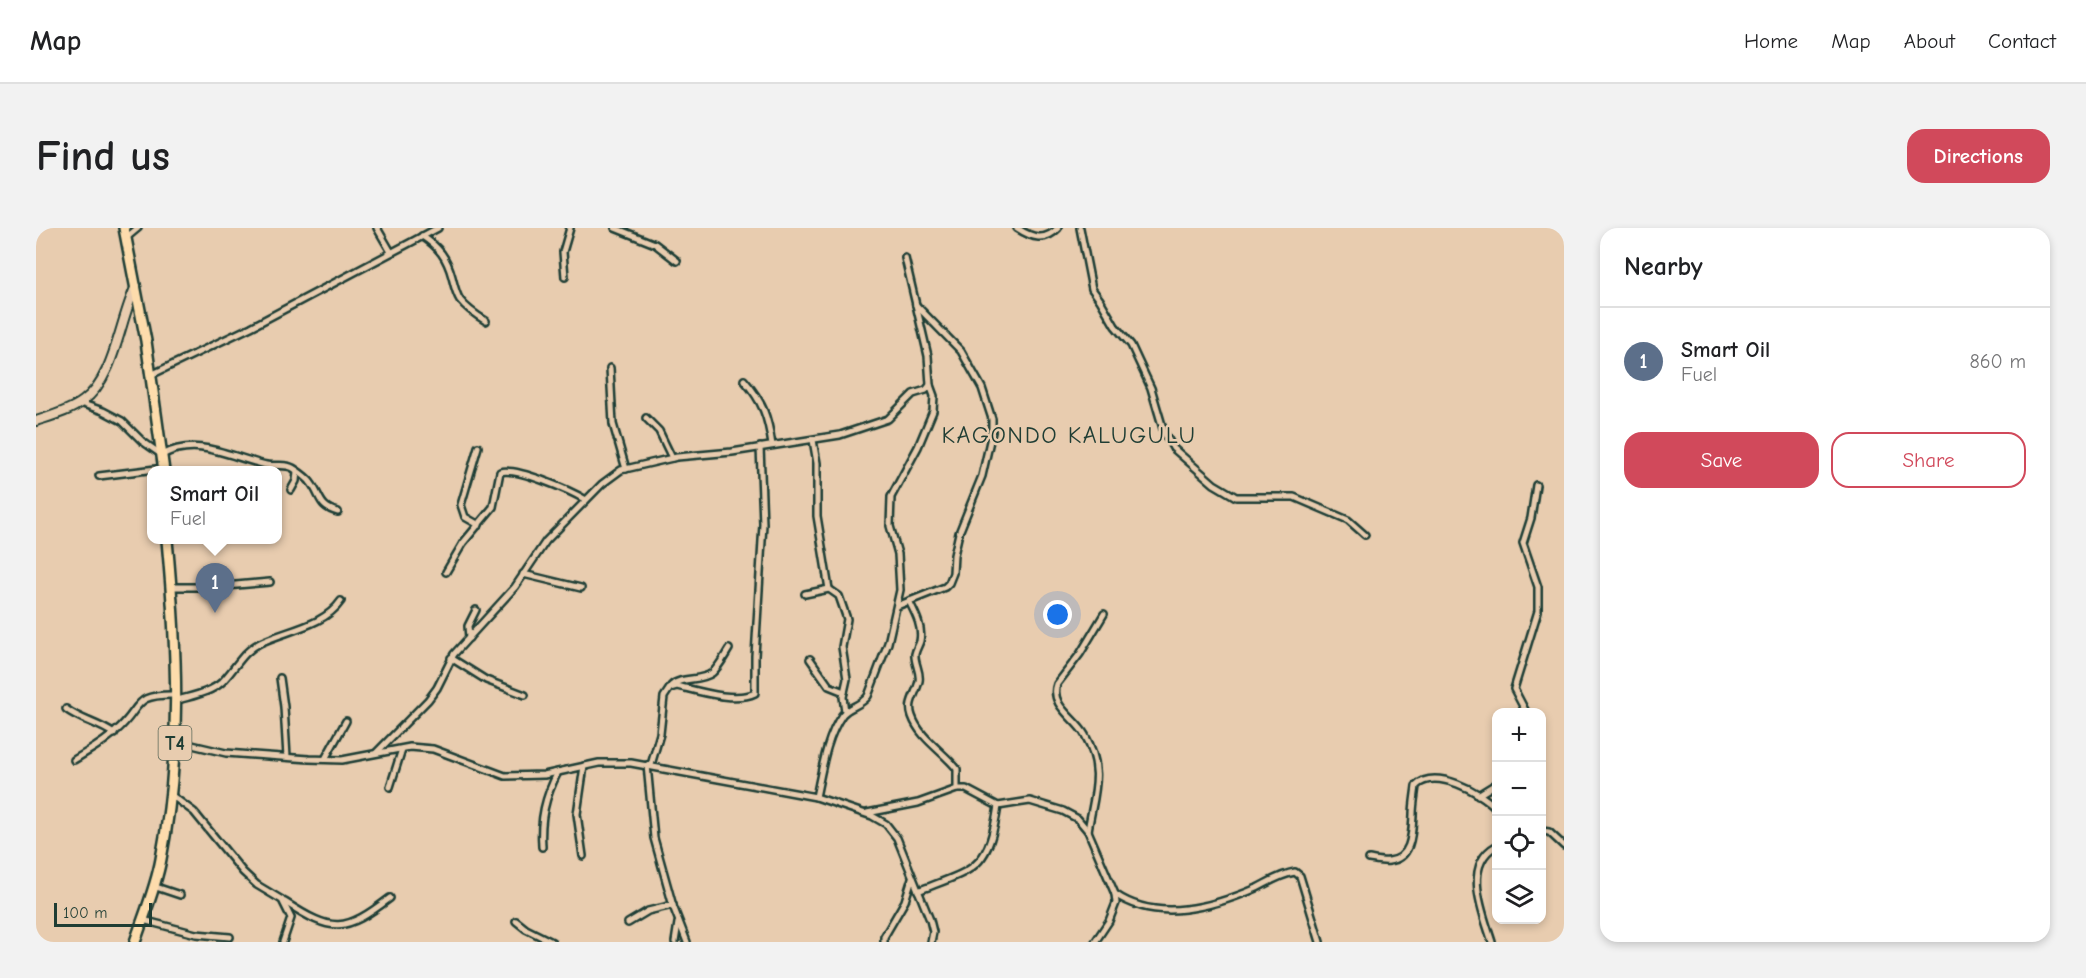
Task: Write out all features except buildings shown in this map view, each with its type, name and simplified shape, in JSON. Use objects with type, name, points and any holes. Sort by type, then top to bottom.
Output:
[{"type":"highway","points":[[125,233],[151,375],[164,466]]},
{"type":"highway","name":"T4","points":[[135,942],[161,861],[174,770],[176,661],[167,544]]},
{"type":"main road","points":[[36,421],[80,403],[102,381],[136,286]]},
{"type":"street","points":[[125,233],[138,228]]},
{"type":"street","points":[[377,228],[391,252]]},
{"type":"street","points":[[151,375],[260,323],[438,228]]},
{"type":"street","points":[[565,277],[563,252],[570,228]]},
{"type":"street","points":[[615,228],[656,244],[677,261]]},
{"type":"street","points":[[1017,228],[1027,235],[1043,238],[1048,237],[1058,228]]},
{"type":"street","points":[[1080,228],[1092,289],[1115,326],[1131,345],[1150,388],[1164,432],[1173,448],[1214,484],[1236,497],[1294,497],[1348,520],[1365,535]]},
{"type":"street","points":[[422,236],[442,252],[449,266],[458,298],[466,308],[486,321]]},
{"type":"street","points":[[845,711],[864,701],[868,696],[888,643],[900,590],[897,554],[890,526],[891,497],[918,447],[933,411],[934,396],[930,385],[928,356],[904,258]]},
{"type":"street","points":[[897,606],[945,587],[949,583],[953,573],[956,540],[978,489],[992,432],[992,419],[982,388],[968,363],[948,336],[914,303]]},
{"type":"street","points":[[610,368],[612,418],[626,469]]},
{"type":"street","points":[[744,380],[767,414],[772,445]]},
{"type":"street","points":[[374,755],[428,700],[437,688],[452,658],[515,587],[546,541],[602,484],[621,470],[672,458],[732,452],[840,435],[888,419],[903,407],[913,394],[926,390],[930,385]]},
{"type":"street","points":[[80,403],[122,421],[142,441],[162,455],[192,446],[220,450],[269,466],[287,465],[311,483],[319,499],[327,507],[338,512]]},
{"type":"street","points":[[646,418],[659,431],[672,458]]},
{"type":"street","points":[[813,440],[817,463],[817,516],[830,589],[839,596],[847,619],[843,642],[847,679],[844,692],[845,711],[831,740],[816,797]]},
{"type":"street","points":[[478,447],[461,505],[465,517],[470,522],[479,525]]},
{"type":"street","points":[[670,688],[677,686],[728,696],[745,696],[755,693],[763,524],[760,447]]},
{"type":"street","points":[[446,572],[463,543],[492,507],[500,472],[504,470],[568,489],[586,500]]},
{"type":"street","points":[[99,476],[147,471]]},
{"type":"street","points":[[291,490],[296,481],[297,471]]},
{"type":"street","points":[[1524,708],[1514,689],[1539,602],[1536,580],[1523,543],[1531,518],[1536,484]]},
{"type":"street","points":[[523,574],[581,588]]},
{"type":"street","points":[[172,587],[214,587],[270,582]]},
{"type":"street","points":[[805,594],[830,589]]},
{"type":"street","points":[[74,760],[114,734],[142,699],[159,695],[175,698],[213,688],[225,678],[246,652],[258,644],[328,615],[341,601]]},
{"type":"street","points":[[909,601],[920,625],[921,640],[915,654],[920,676],[911,701],[911,714],[925,737],[957,769],[957,789]]},
{"type":"street","points":[[469,638],[468,626],[476,610]]},
{"type":"street","points":[[1088,831],[1098,775],[1097,764],[1084,733],[1061,707],[1054,690],[1056,684],[1080,654],[1104,614]]},
{"type":"street","points":[[687,942],[678,922],[652,826],[649,765],[660,734],[665,694],[677,682],[700,678],[714,672],[729,649]]},
{"type":"street","points":[[452,658],[486,680],[525,695]]},
{"type":"street","points":[[810,660],[829,686],[844,692]]},
{"type":"street","points":[[280,678],[287,757]]},
{"type":"street","points":[[66,709],[114,734]]},
{"type":"street","points":[[325,759],[346,721]]},
{"type":"street","points":[[175,741],[226,753],[325,759],[353,759],[410,747],[433,749],[505,776],[544,775],[584,766],[618,762],[649,765],[816,797],[865,813],[886,824],[897,838],[930,920],[933,932],[931,942]]},
{"type":"street","points":[[390,786],[402,749]]},
{"type":"street","points":[[583,856],[577,813],[584,766]]},
{"type":"street","points":[[542,847],[541,819],[549,789],[558,772]]},
{"type":"street","points":[[1369,859],[1389,861],[1406,852],[1413,827],[1416,786],[1420,782],[1451,781],[1492,805]]},
{"type":"street","points":[[1478,795],[1492,787]]},
{"type":"street","points":[[865,813],[929,800],[957,789],[966,789],[990,804],[998,806],[1030,801],[1072,814],[1085,825],[1115,894],[1114,911],[1095,942]]},
{"type":"street","points":[[171,795],[194,812],[243,872],[257,885],[312,918],[338,926],[360,920],[390,898]]},
{"type":"street","points":[[918,891],[977,865],[992,840],[998,806]]},
{"type":"street","points":[[1546,832],[1564,846]]},
{"type":"street","points":[[1492,849],[1482,858],[1477,872],[1478,890],[1492,942]]},
{"type":"street","points":[[1115,894],[1132,905],[1140,907],[1181,910],[1206,906],[1295,872],[1300,876],[1320,942]]},
{"type":"street","points":[[884,942],[884,937],[909,891],[912,878]]},
{"type":"street","points":[[153,886],[180,895]]},
{"type":"street","points":[[282,900],[291,918],[283,942]]},
{"type":"street","points":[[628,923],[648,911],[673,905]]},
{"type":"street","points":[[142,920],[196,934],[230,937]]},
{"type":"street","points":[[516,921],[526,929],[552,942]]},
{"type":"street","points":[[675,942],[678,922]]},
{"type":"place","name":"Smart Oil","points":[[215,613]]},
{"type":"district","name":"KAGONDO KALUGULU","points":[[1069,435]]}]
